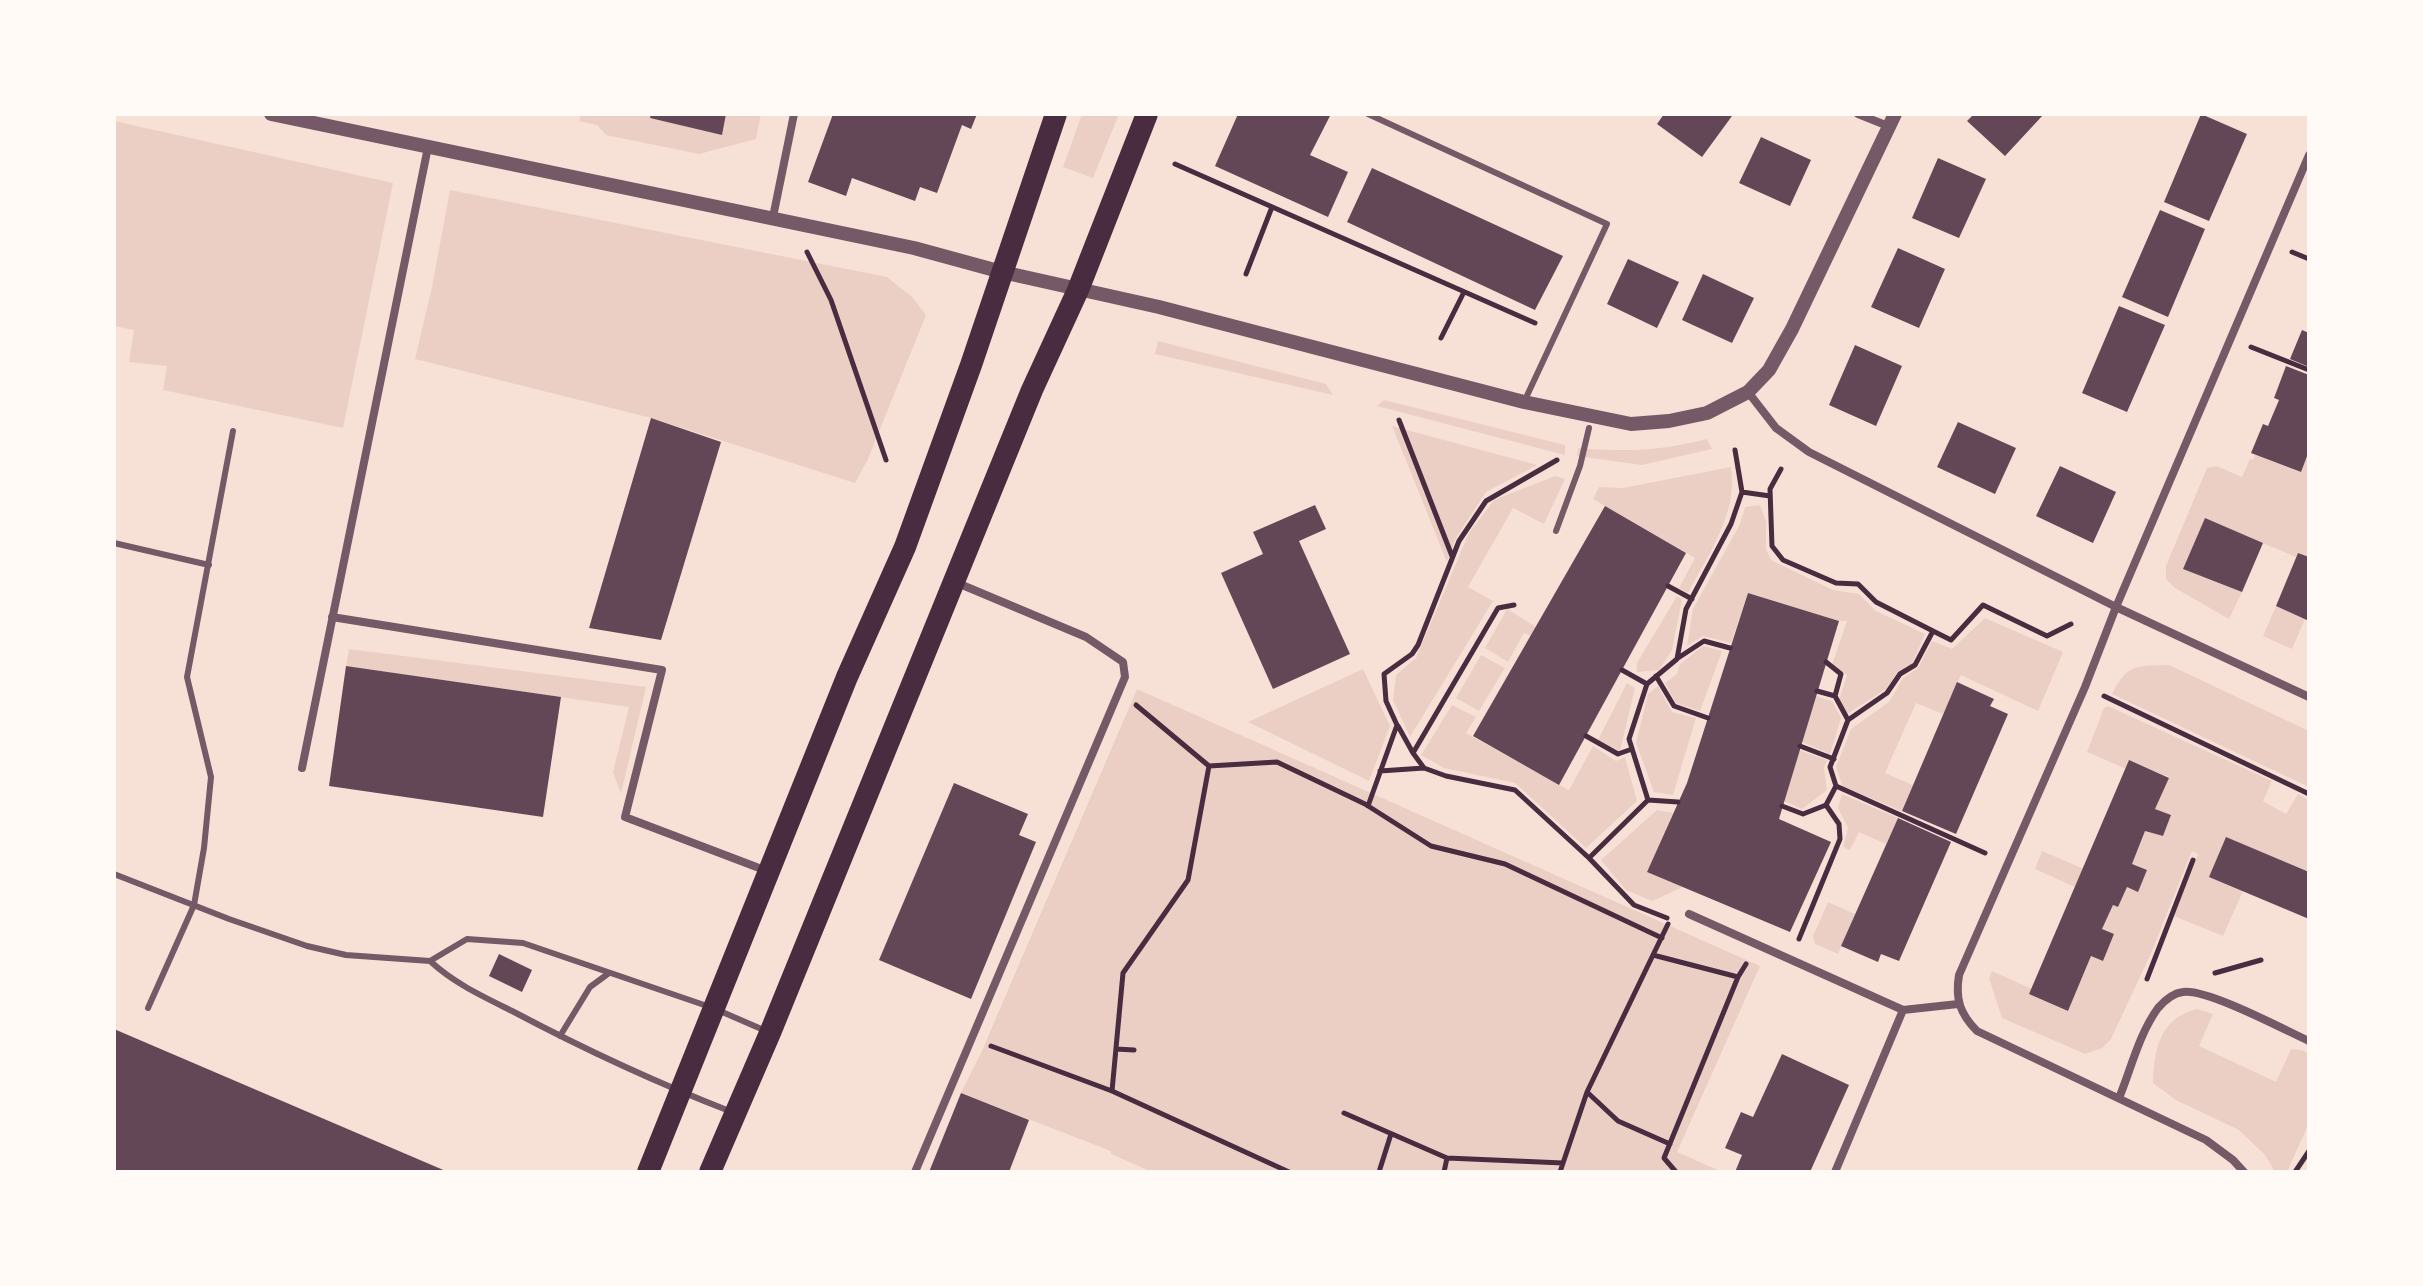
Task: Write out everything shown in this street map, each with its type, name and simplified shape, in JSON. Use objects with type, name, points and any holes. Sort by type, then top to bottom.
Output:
[{"type":"highway","points":[[648,1172],[847,677],[905,547],[1056,114]]},
{"type":"highway","points":[[710,1172],[770,1033],[1032,390],[1078,290],[1147,114]]},
{"type":"street","points":[[271,114],[914,248],[1002,272],[1159,307],[1524,402],[1631,424],[1669,421],[1707,413],[1748,392],[1769,370],[1792,329],[1891,120],[1858,114]]},
{"type":"street","points":[[773,217],[794,114]]},
{"type":"street","points":[[302,768],[428,147]]},
{"type":"street","points":[[2244,1172],[2206,1140],[1977,1031],[1967,1021],[1958,1004],[1956,989],[1959,975],[2085,687],[2116,607],[2309,155]]},
{"type":"street","points":[[1748,392],[1776,428],[1809,452],[2116,607],[2309,697]]},
{"type":"street","points":[[915,1172],[1125,677],[1123,662],[1086,637],[954,582]]},
{"type":"street","points":[[332,617],[662,670],[625,817],[767,872]]},
{"type":"street","points":[[1689,914],[1903,1010],[1958,1004]]},
{"type":"street","points":[[2119,1098],[2153,1017],[2170,996],[2185,991],[2205,995],[2309,1041]]},
{"type":"street","points":[[1835,1172],[1903,1010]]},
{"type":"lane","points":[[1368,114],[1607,224],[1524,402]]},
{"type":"lane","points":[[1556,531],[1580,466],[1589,428]]},
{"type":"lane","points":[[148,1008],[194,905],[204,848],[211,777],[187,677],[233,431]]},
{"type":"lane","points":[[114,543],[209,565]]},
{"type":"lane","points":[[114,874],[307,946],[346,955],[430,961],[467,939],[523,943],[713,1008],[770,1033]]},
{"type":"lane","points":[[430,961],[448,978],[560,1036],[735,1114]]},
{"type":"lane","points":[[560,1036],[590,987],[609,973]]},
{"type":"path","points":[[1175,164],[1535,323]]},
{"type":"path","points":[[1246,274],[1272,207]]},
{"type":"path","points":[[807,251],[831,300],[886,460]]},
{"type":"path","points":[[2292,252],[2309,259]]},
{"type":"path","points":[[1441,338],[1464,292]]},
{"type":"path","points":[[2251,347],[2309,370]]},
{"type":"path","points":[[1399,420],[1453,558]]},
{"type":"path","points":[[1677,659],[1686,609],[1731,524],[1742,492],[1735,450]]},
{"type":"path","points":[[1424,768],[1386,701],[1384,674],[1412,654],[1418,645],[1459,541],[1486,501],[1557,460]]},
{"type":"path","points":[[1781,469],[1770,489],[1770,496],[1772,546],[1783,560],[1836,583],[1858,584],[1876,602],[1951,640],[1983,605],[2047,636],[2071,624]]},
{"type":"path","points":[[1742,492],[1770,496]]},
{"type":"path","points":[[1668,586],[1692,599]]},
{"type":"path","points":[[1413,753],[1498,608],[1514,605]]},
{"type":"path","points":[[1782,806],[1803,814],[1826,805],[1836,786],[1830,767],[1848,720],[1887,693],[1900,674],[1915,665],[1933,631]]},
{"type":"path","points":[[1648,800],[1629,739],[1647,684],[1704,641],[1730,648]]},
{"type":"path","points":[[1826,662],[1841,674],[1835,696],[1848,720]]},
{"type":"path","points":[[1622,670],[1647,684]]},
{"type":"path","points":[[1656,676],[1674,706],[1708,718]]},
{"type":"path","points":[[2085,687],[2309,794]]},
{"type":"path","points":[[1119,691],[1209,766],[1277,762],[1368,806],[1431,846],[1505,864],[1662,938]]},
{"type":"path","points":[[1817,691],[1835,696]]},
{"type":"path","points":[[1368,806],[1397,725]]},
{"type":"path","points":[[1586,736],[1618,754],[1632,749]]},
{"type":"path","points":[[1800,746],[1834,759]]},
{"type":"path","points":[[1112,1091],[1123,973],[1188,880],[1209,766]]},
{"type":"path","points":[[1380,771],[1424,768],[1446,776],[1515,790],[1589,858],[1634,905],[1678,923]]},
{"type":"path","points":[[1836,786],[1985,853]]},
{"type":"path","points":[[1589,858],[1648,800],[1678,802]]},
{"type":"path","points":[[1797,943],[1840,839],[1839,824],[1826,805]]},
{"type":"path","points":[[2147,979],[2193,860]]},
{"type":"path","points":[[1560,1172],[1587,1092],[1653,955],[1738,977]]},
{"type":"path","points":[[1676,1172],[1664,1158],[1738,977],[1751,955]]},
{"type":"path","points":[[2206,975],[2261,960]]},
{"type":"path","points":[[971,1039],[1112,1091],[1289,1172]]},
{"type":"path","points":[[1116,1049],[1134,1050]]},
{"type":"path","points":[[1587,1092],[1618,1121],[1670,1144]]},
{"type":"path","points":[[1344,1113],[1447,1158],[1563,1163]]},
{"type":"path","points":[[1379,1172],[1391,1134]]},
{"type":"path","points":[[2295,1172],[2309,1151]]},
{"type":"path","points":[[1444,1172],[1447,1158]]},
{"type":"shaded area","points":[[581,114],[651,114],[650,118],[721,134],[726,114],[761,114],[756,139],[699,154],[606,135],[597,125],[579,121]]},
{"type":"shaded area","points":[[1082,114],[1119,114],[1093,178],[1063,167]]},
{"type":"shaded area","points":[[114,121],[393,183],[343,428],[163,390],[167,366],[129,362],[134,330],[114,326]]},
{"type":"shaded area","points":[[450,190],[887,277],[912,297],[926,315],[868,459],[855,483],[651,418],[415,359]]},
{"type":"shaded area","points":[[1158,341],[1326,384],[1333,395],[1155,354]]},
{"type":"shaded area","points":[[1384,400],[1565,445],[1565,455],[1377,406]]},
{"type":"shaded area","points":[[1392,426],[1537,465],[1486,492],[1456,538],[1447,562]]},
{"type":"shaded area","points":[[1707,439],[1712,449],[1642,465],[1577,456],[1578,448],[1643,450]]},
{"type":"shaded area","points":[[2309,451],[2309,557],[2299,553],[2296,557],[2205,519],[2183,569],[2242,592],[2229,619],[2175,588],[2166,579],[2166,566],[2207,468],[2217,466],[2242,477],[2255,455],[2300,472]]},
{"type":"shaded area","points":[[1731,467],[1732,484],[1726,517],[1688,593],[1679,588],[1695,558],[1593,499],[1599,487],[1623,488]]},
{"type":"shaded area","points":[[1555,476],[1565,479],[1544,524],[1513,508],[1468,587],[1493,601],[1410,737],[1393,700],[1396,675],[1416,658],[1469,533],[1494,500]]},
{"type":"shaded area","points":[[1760,505],[1766,521],[1766,549],[1771,560],[1833,590],[1859,594],[1876,611],[1925,634],[1912,664],[1897,673],[1886,689],[1847,714],[1839,700],[1847,675],[1832,665],[1847,621],[1748,593],[1731,643],[1703,636],[1687,646],[1693,609],[1740,524],[1745,507]]},
{"type":"shaded area","points":[[1677,596],[1682,600],[1672,650],[1659,670],[1637,672],[1637,663]]},
{"type":"shaded area","points":[[2276,606],[2305,619],[2292,649],[2263,636]]},
{"type":"shaded area","points":[[1507,609],[1536,627],[1531,636],[1524,633],[1508,662],[1485,648]]},
{"type":"shaded area","points":[[1985,618],[2063,652],[2038,711],[1961,675],[1943,714],[1916,703],[1885,773],[1913,785],[1902,811],[1843,787],[1836,767],[1851,729],[1889,702],[1903,678],[1918,668],[1932,641],[1952,649]]},
{"type":"shaded area","points":[[1703,646],[1722,651],[1700,711],[1676,703],[1665,683],[1677,674],[1680,664]]},
{"type":"shaded area","points":[[349,649],[646,687],[621,794],[613,772],[629,707],[346,666]]},
{"type":"shaded area","points":[[1481,655],[1505,668],[1479,711],[1456,698]]},
{"type":"shaded area","points":[[2169,665],[2309,731],[2309,787],[2112,694],[2128,671]]},
{"type":"shaded area","points":[[1363,669],[1390,726],[1369,781],[1248,722]]},
{"type":"shaded area","points":[[1627,683],[1635,688],[1620,751],[1598,740]]},
{"type":"shaded area","points":[[1658,686],[1672,712],[1696,718],[1673,795],[1654,792],[1636,743],[1648,694]]},
{"type":"shaded area","points":[[1137,689],[1760,966],[1677,1152],[1722,1172],[1152,1172],[1111,1154],[1111,1151],[961,1093]]},
{"type":"shaded area","points":[[1816,696],[1832,701],[1841,718],[1830,754],[1802,742]]},
{"type":"shaded area","points":[[1452,705],[1476,717],[1466,733],[1569,790],[1593,746],[1616,761],[1625,757],[1637,801],[1586,848],[1515,783],[1444,768],[1421,755]]},
{"type":"shaded area","points":[[2108,706],[2272,781],[2263,801],[2286,814],[2298,794],[2309,800],[2309,872],[2226,838],[2243,891],[2223,936],[2174,916],[2198,854],[2192,851],[2152,951],[2111,1039],[2102,1048],[2085,1054],[2002,1018],[1989,978],[1992,971],[2032,989],[2030,994],[2068,1011],[2091,956],[2103,961],[2114,935],[2102,929],[2113,905],[2118,907],[2127,887],[2138,891],[2147,870],[2132,864],[2145,831],[2163,836],[2171,815],[2155,809],[2169,777],[2129,761],[2126,769],[2087,752],[2104,708]]},
{"type":"shaded area","points":[[1799,750],[1827,760],[1824,768],[1827,790],[1802,809],[1784,801]]},
{"type":"shaded area","points":[[1842,794],[1898,818],[1886,844],[1859,832],[1850,850],[1843,847],[1848,828],[1838,808]]},
{"type":"shaded area","points":[[1657,810],[1673,813],[1647,872],[1683,887],[1652,901],[1626,890],[1601,860]]},
{"type":"shaded area","points":[[2042,851],[2084,869],[2075,887],[2035,869]]},
{"type":"shaded area","points":[[1828,902],[1855,914],[1838,954],[1815,944],[1813,936]]},
{"type":"shaded area","points":[[2197,1009],[2213,1014],[2199,1046],[2276,1082],[2291,1049],[2309,1054],[2309,1123],[2287,1172],[2275,1172],[2265,1155],[2239,1130],[2176,1100],[2153,1083],[2155,1058],[2167,1027],[2185,1013]]},
{"type":"building","points":[[651,114],[726,114],[722,135],[650,118]]},
{"type":"building","points":[[833,114],[977,114],[971,129],[962,125],[937,193],[920,187],[915,201],[852,178],[846,196],[808,182]]},
{"type":"building","points":[[1238,114],[1331,114],[1310,155],[1348,172],[1328,217],[1215,166]]},
{"type":"building","points":[[1664,114],[1732,116],[1702,157],[1657,124]]},
{"type":"building","points":[[1974,114],[2044,114],[2005,156],[1967,121]]},
{"type":"building","points":[[2201,114],[2247,134],[2209,221],[2164,202]]},
{"type":"building","points":[[1761,137],[1811,160],[1790,206],[1739,183]]},
{"type":"building","points":[[1938,158],[1986,179],[1959,238],[1912,218]]},
{"type":"building","points":[[1372,168],[1563,256],[1535,310],[1347,222]]},
{"type":"building","points":[[2160,210],[2205,229],[2168,317],[2122,297]]},
{"type":"building","points":[[1898,248],[1945,269],[1919,328],[1871,307]]},
{"type":"building","points":[[1628,259],[1679,282],[1657,328],[1607,304]]},
{"type":"building","points":[[1703,274],[1754,298],[1732,343],[1682,320]]},
{"type":"building","points":[[2119,306],[2165,325],[2127,412],[2082,393]]},
{"type":"building","points":[[2302,330],[2309,333],[2309,367],[2290,359]]},
{"type":"building","points":[[1855,345],[1902,366],[1876,426],[1829,405]]},
{"type":"building","points":[[2286,366],[2309,375],[2309,451],[2301,472],[2251,453],[2263,424],[2268,426],[2279,400],[2274,398]]},
{"type":"building","points":[[651,418],[721,442],[661,640],[589,628]]},
{"type":"building","points":[[1958,422],[2016,448],[1995,494],[1937,467]]},
{"type":"building","points":[[2060,466],[2116,492],[2093,543],[2036,516]]},
{"type":"building","points":[[1315,505],[1326,529],[1299,541],[1350,654],[1273,689],[1221,573],[1263,554],[1253,532]]},
{"type":"building","points":[[1605,506],[1686,553],[1559,785],[1473,736]]},
{"type":"building","points":[[2205,518],[2263,543],[2242,592],[2183,569]]},
{"type":"building","points":[[2298,553],[2309,557],[2309,621],[2276,606]]},
{"type":"building","points":[[1748,593],[1839,621],[1779,819],[1831,842],[1790,932],[1647,872],[1687,783]]},
{"type":"building","points":[[346,666],[561,697],[543,817],[329,786]]},
{"type":"building","points":[[1957,682],[1994,699],[1990,706],[2008,714],[1956,834],[1902,811]]},
{"type":"building","points":[[2129,760],[2169,778],[2155,809],[2171,815],[2163,836],[2145,831],[2132,864],[2147,870],[2138,892],[2127,887],[2118,907],[2113,905],[2102,929],[2114,934],[2103,961],[2091,956],[2068,1011],[2029,994]]},
{"type":"building","points":[[954,783],[1028,814],[1019,835],[1036,842],[971,999],[879,960]]},
{"type":"building","points":[[1898,818],[1951,842],[1899,961],[1881,954],[1878,962],[1841,946]]},
{"type":"building","points":[[2226,837],[2309,872],[2309,919],[2209,877]]},
{"type":"building","points":[[499,954],[532,970],[522,992],[489,976]]},
{"type":"building","points":[[114,1029],[448,1172],[114,1172]]},
{"type":"building","points":[[1782,1054],[1849,1085],[1810,1172],[1735,1172],[1742,1155],[1725,1148],[1741,1112],[1753,1117]]},
{"type":"building","points":[[961,1093],[1029,1120],[1009,1172],[929,1172]]}]
